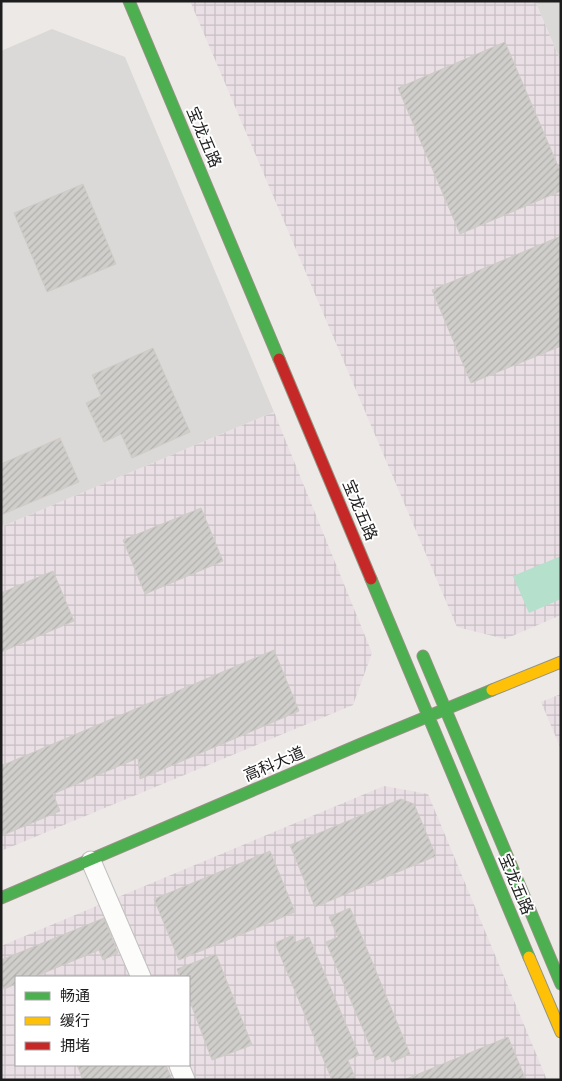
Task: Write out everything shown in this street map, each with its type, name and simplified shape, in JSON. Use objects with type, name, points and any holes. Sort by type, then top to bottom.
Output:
[{"type":"street","name":"宝龙五路","points":[[129,1],[561,1032]]},
{"type":"street","name":"宝龙五路","points":[[418,645],[561,984]]},
{"type":"street","name":"高科大道","points":[[1,898],[561,662]]},
{"type":"street","points":[[91,861],[141,976]]},
{"type":"street","points":[[179,1066],[185,1080]]},
{"type":"shaded area","points":[[190,1],[535,1],[561,62],[561,615],[505,639],[457,627]]},
{"type":"shaded area","points":[[535,1],[561,1],[561,62]]},
{"type":"shaded area","points":[[52,29],[125,57],[274,412],[1,527],[1,51]]},
{"type":"shaded area","points":[[274,412],[372,653],[353,705],[1,851],[1,527]]},
{"type":"shaded area","points":[[561,694],[561,749],[541,702]]},
{"type":"shaded area","points":[[384,786],[428,794],[547,1080],[1,1080],[1,946]]},
{"type":"green space","points":[[561,556],[561,599],[529,613],[513,576]]},
{"type":"building","points":[[505,42],[561,173],[561,191],[460,234],[398,88]]},
{"type":"building","points":[[83,184],[116,264],[47,292],[14,213]]},
{"type":"building","points":[[561,236],[561,346],[471,383],[432,290]]},
{"type":"building","points":[[153,348],[190,432],[132,458],[121,434],[104,442],[86,403],[101,396],[92,375]]},
{"type":"building","points":[[60,438],[79,482],[1,515],[1,464]]},
{"type":"building","points":[[201,508],[223,561],[145,594],[123,540]]},
{"type":"building","points":[[53,571],[74,621],[1,652],[1,593]]},
{"type":"building","points":[[274,650],[299,711],[140,779],[138,758],[53,794],[60,811],[1,836],[1,766]]},
{"type":"building","points":[[401,799],[414,804],[436,856],[315,907],[290,845]]},
{"type":"building","points":[[270,851],[295,912],[179,960],[154,899]]},
{"type":"building","points":[[350,908],[410,1054],[392,1062],[389,1055],[376,1060],[326,942],[338,937],[329,917]]},
{"type":"building","points":[[104,918],[118,953],[103,960],[99,950],[36,976],[15,976],[15,984],[4,989],[1,982],[1,960]]},
{"type":"building","points":[[293,935],[296,942],[309,937],[359,1055],[348,1060],[356,1080],[332,1080],[275,943]]},
{"type":"building","points":[[216,954],[252,1045],[212,1060],[190,1002],[190,976],[180,976],[177,969]]},
{"type":"building","points":[[508,1037],[526,1080],[404,1080]]},
{"type":"building","points":[[77,1066],[166,1066],[172,1080],[83,1080]]},
{"type":"traffic: fast","points":[[129,1],[279,359]]},
{"type":"traffic: fast","points":[[371,579],[529,957]]},
{"type":"traffic: fast","points":[[423,656],[561,984]]},
{"type":"traffic: fast","points":[[1,898],[492,690]]},
{"type":"traffic: slow","points":[[492,690],[561,662]]},
{"type":"traffic: slow","points":[[529,957],[561,1032]]},
{"type":"traffic: jam","points":[[279,359],[371,579]]}]
